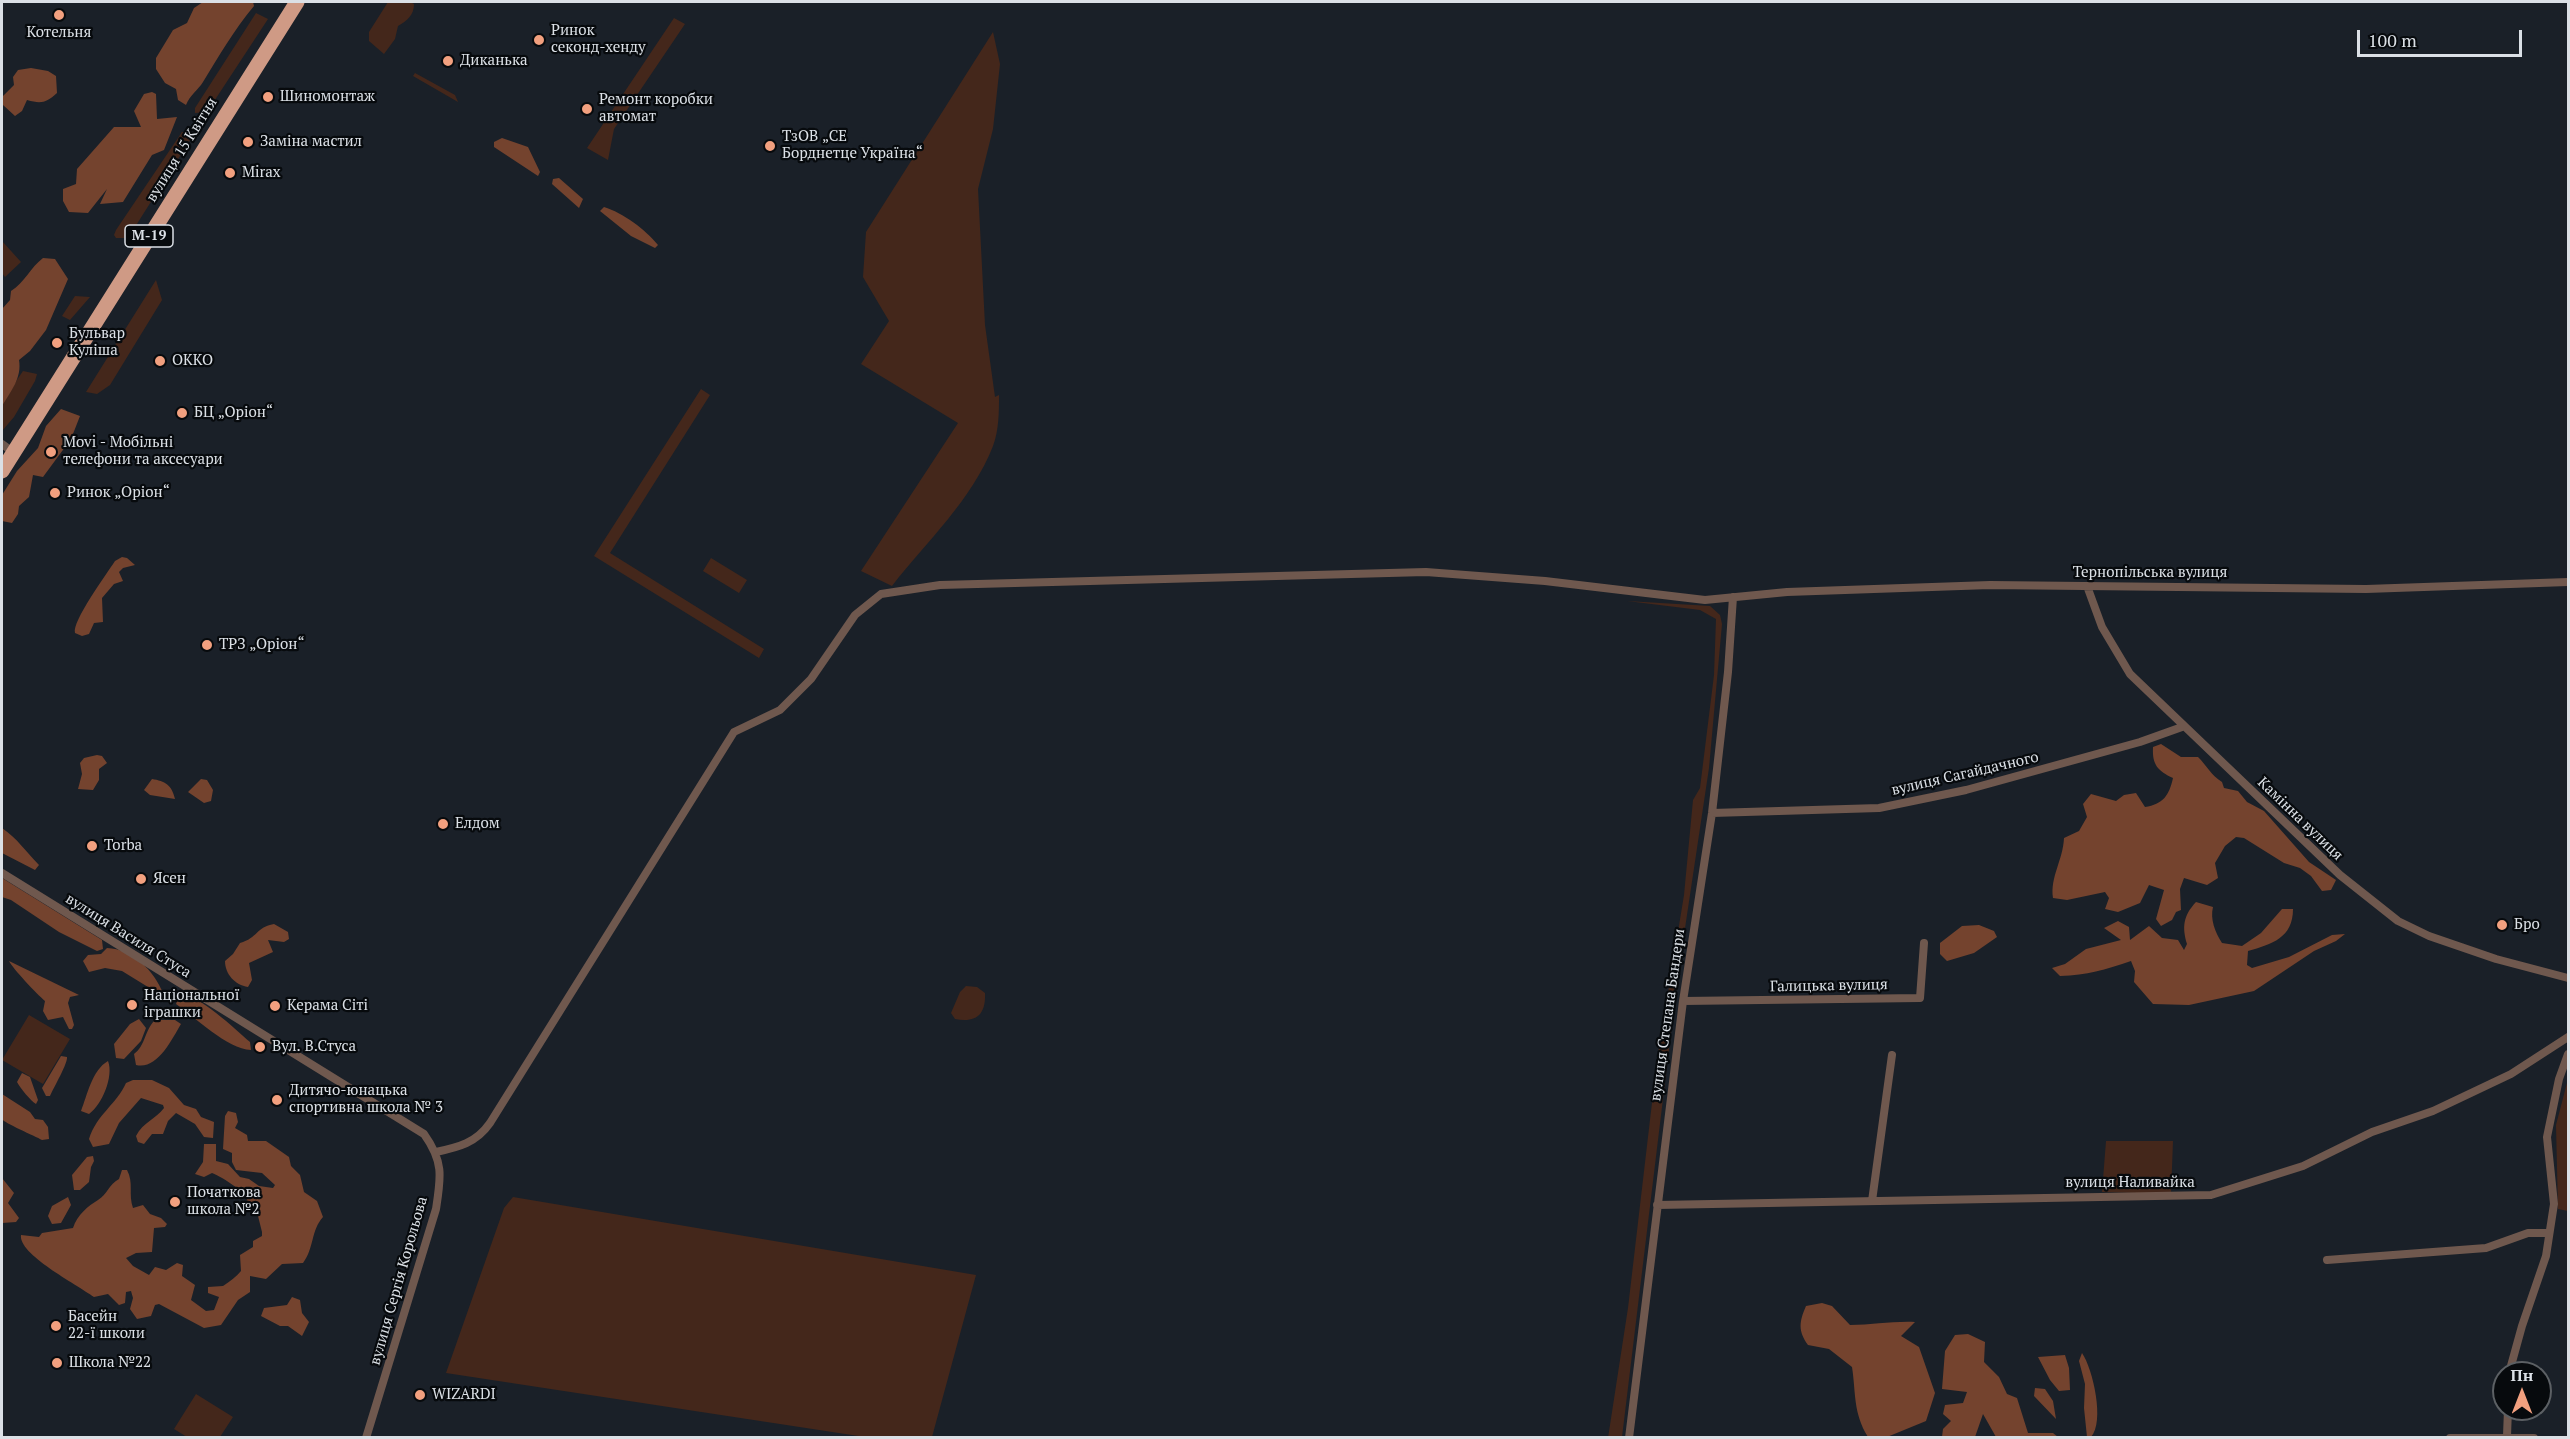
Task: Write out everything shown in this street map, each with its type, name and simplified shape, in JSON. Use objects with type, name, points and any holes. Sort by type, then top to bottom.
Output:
[{"type":"highway","name":"вулиця 15 Квітня","points":[[2,471],[7,448],[297,2]]},
{"type":"street","name":"Тернопільська вулиця","points":[[436,1152],[464,1146],[484,1132],[734,732],[780,710],[811,679],[855,615],[881,594],[940,585],[1426,572],[1545,581],[1694,599],[1898,587],[2123,584],[2366,589],[2568,582]]},
{"type":"street","name":"Камінна вулиця","points":[[2086,586],[2102,627],[2120,661],[2182,727],[2340,875],[2398,921],[2429,936],[2485,955],[2568,978]]},
{"type":"street","name":"вулиця Степана Бандери","points":[[1629,1437],[1683,1001],[1712,813],[1728,672],[1733,597]]},
{"type":"street","name":"вулиця Сагайдачного","points":[[1712,813],[1879,808],[1966,790],[2140,742],[2182,727]]},
{"type":"street","name":"вулиця Василя Стуса","points":[[2,873],[424,1134]]},
{"type":"street","name":"Галицька вулиця","points":[[1683,1001],[1920,998],[1924,943]]},
{"type":"street","name":"вулиця Наливайка","points":[[1657,1205],[2211,1195],[2303,1166],[2372,1132],[2433,1111],[2511,1074],[2568,1037]]},
{"type":"street","points":[[2512,1361],[2522,1326],[2542,1274],[2554,1198],[2547,1137],[2559,1079],[2568,1054]]},
{"type":"street","points":[[1872,1201],[1892,1055]]},
{"type":"street","name":"вулиця Сергія Корольова","points":[[366,1437],[436,1209],[442,1176],[436,1152],[424,1134]]},
{"type":"street","points":[[2327,1260],[2486,1248],[2528,1233],[2549,1233]]},
{"type":"street","points":[[2507,1436],[2508,1421]]},
{"type":"street","points":[[2450,1437],[2534,1437]]},
{"type":"shaded area","points":[[203,2],[253,2],[254,6],[186,105],[178,100],[176,89],[165,83],[156,69],[156,58],[173,30],[187,23],[194,8]]},
{"type":"shaded area","points":[[388,2],[410,2],[414,4],[414,8],[407,20],[398,26],[395,39],[384,54],[369,41],[369,32]]},
{"type":"shaded area","points":[[256,13],[268,19],[207,112],[195,113],[195,108]]},
{"type":"shaded area","points":[[674,18],[685,24],[614,129],[608,160],[587,148]]},
{"type":"shaded area","points":[[993,32],[1000,64],[993,129],[978,189],[985,325],[995,397],[999,395],[996,434],[984,466],[961,502],[892,586],[861,571],[958,423],[861,364],[889,321],[863,277],[866,232]]},
{"type":"shaded area","points":[[31,68],[48,71],[56,76],[57,93],[43,102],[27,100],[22,111],[15,116],[3,105],[2,97],[14,85],[13,77],[18,70]]},
{"type":"shaded area","points":[[415,73],[455,95],[458,102],[413,76]]},
{"type":"shaded area","points":[[152,92],[156,94],[157,119],[177,117],[164,150],[152,155],[123,202],[100,204],[107,189],[88,213],[69,212],[63,201],[63,189],[76,184],[77,169],[114,127],[141,127],[134,111],[144,94]]},
{"type":"shaded area","points":[[182,132],[187,132],[192,137],[128,238],[116,238],[114,235],[116,230]]},
{"type":"shaded area","points":[[502,138],[528,147],[540,172],[538,176],[494,147],[494,142]]},
{"type":"shaded area","points":[[559,178],[583,199],[579,208],[552,184],[553,179]]},
{"type":"shaded area","points":[[604,207],[633,222],[658,245],[655,248],[631,236],[600,211]]},
{"type":"shaded area","points":[[2,241],[21,262],[5,277],[2,273]]},
{"type":"shaded area","points":[[43,258],[55,259],[68,279],[46,330],[30,351],[19,360],[17,379],[2,406],[2,309],[10,300],[11,291]]},
{"type":"shaded area","points":[[156,280],[162,300],[110,385],[97,394],[86,392]]},
{"type":"shaded area","points":[[75,296],[90,297],[70,320],[62,316]]},
{"type":"shaded area","points":[[23,371],[37,374],[35,381],[14,417],[2,431],[2,402]]},
{"type":"shaded area","points":[[701,389],[710,395],[610,553],[764,649],[759,658],[594,556]]},
{"type":"shaded area","points":[[61,409],[80,416],[71,439],[43,477],[33,475],[29,497],[19,506],[18,514],[12,523],[2,521],[2,495],[17,471],[38,448],[46,426]]},
{"type":"shaded area","points":[[122,557],[135,565],[123,568],[119,572],[123,581],[114,584],[102,598],[103,622],[94,623],[89,634],[82,636],[75,633],[75,627],[90,598],[115,561]]},
{"type":"shaded area","points":[[711,558],[747,580],[739,593],[703,571]]},
{"type":"shaded area","points":[[1627,601],[1710,606],[1720,615],[1722,624],[1709,768],[1678,975],[1622,1437],[1608,1438],[1628,1308],[1657,1060],[1684,895],[1693,800],[1700,788],[1714,675],[1716,619],[1700,610]]},
{"type":"shaded area","points":[[2161,744],[2181,757],[2198,757],[2222,782],[2224,788],[2238,791],[2247,802],[2264,811],[2309,862],[2336,880],[2331,890],[2322,891],[2311,876],[2300,868],[2284,863],[2244,838],[2236,837],[2225,846],[2215,863],[2218,878],[2207,885],[2184,878],[2180,889],[2181,910],[2176,912],[2172,920],[2161,926],[2156,919],[2164,890],[2149,885],[2140,903],[2118,912],[2105,909],[2109,898],[2105,892],[2067,900],[2053,898],[2053,883],[2064,838],[2079,831],[2087,817],[2083,804],[2091,794],[2116,801],[2124,795],[2136,793],[2145,807],[2156,804],[2167,794],[2173,778],[2157,767],[2154,758],[2153,747]]},
{"type":"shaded area","points":[[102,756],[107,763],[99,769],[99,780],[93,790],[78,789],[82,774],[80,763],[84,758]]},
{"type":"shaded area","points":[[152,779],[167,784],[175,799],[150,795],[144,790]]},
{"type":"shaded area","points":[[201,779],[207,780],[213,790],[211,801],[204,803],[188,792]]},
{"type":"shaded area","points":[[2,828],[39,865],[35,870],[2,853]]},
{"type":"shaded area","points":[[2,878],[102,940],[103,949],[97,951],[59,932],[11,900],[2,897]]},
{"type":"shaded area","points":[[2196,902],[2213,907],[2214,925],[2222,943],[2242,946],[2261,933],[2282,909],[2293,909],[2289,927],[2280,938],[2248,951],[2247,965],[2252,968],[2289,957],[2332,935],[2345,934],[2336,941],[2314,951],[2254,991],[2189,1005],[2153,1004],[2134,982],[2135,971],[2131,961],[2096,972],[2060,976],[2052,968],[2065,964],[2086,949],[2121,940],[2104,928],[2118,921],[2129,927],[2130,940],[2149,926],[2162,938],[2178,940],[2184,950],[2187,944],[2184,932],[2185,922],[2188,912]]},
{"type":"shaded area","points":[[274,924],[288,932],[289,939],[284,942],[268,940],[273,952],[249,963],[252,980],[248,987],[239,984],[229,974],[225,961],[240,943],[268,925]]},
{"type":"shaded area","points":[[1979,925],[1994,931],[1997,937],[1974,953],[1947,961],[1940,954],[1940,943],[1962,926]]},
{"type":"shaded area","points":[[107,948],[117,949],[134,957],[148,969],[163,993],[161,995],[122,971],[105,968],[89,972],[83,961],[88,955],[101,954]]},
{"type":"shaded area","points":[[9,961],[79,995],[70,997],[68,1003],[74,1025],[72,1029],[69,1029],[63,1017],[48,1020],[43,1011],[45,1001]]},
{"type":"shaded area","points":[[966,986],[977,987],[985,993],[984,1007],[974,1018],[955,1019],[951,1013],[960,992]]},
{"type":"shaded area","points":[[180,993],[197,1000],[216,1013],[250,1042],[251,1050],[232,1044],[212,1032],[176,1004]]},
{"type":"shaded area","points":[[29,1015],[70,1039],[43,1084],[2,1060]]},
{"type":"shaded area","points":[[139,1019],[146,1028],[141,1041],[124,1059],[116,1058],[114,1044],[130,1024]]},
{"type":"shaded area","points":[[155,1020],[175,1020],[181,1024],[157,1059],[144,1065],[136,1065],[134,1054]]},
{"type":"shaded area","points":[[61,1056],[67,1057],[65,1064],[50,1096],[46,1096],[42,1088]]},
{"type":"shaded area","points":[[108,1061],[109,1074],[106,1090],[94,1110],[89,1114],[81,1111],[94,1077],[102,1065]]},
{"type":"shaded area","points":[[22,1073],[30,1077],[38,1100],[36,1104],[17,1082]]},
{"type":"shaded area","points":[[2568,1079],[2568,1211],[2558,1209],[2556,1125]]},
{"type":"shaded area","points":[[133,1080],[152,1080],[169,1088],[184,1105],[196,1109],[201,1117],[214,1122],[213,1138],[204,1137],[195,1124],[176,1113],[168,1121],[163,1134],[152,1134],[144,1144],[138,1142],[136,1136],[139,1131],[164,1108],[163,1105],[141,1098],[119,1123],[109,1144],[93,1147],[89,1139],[92,1130],[126,1083]]},
{"type":"shaded area","points":[[2,1094],[30,1112],[35,1119],[43,1120],[48,1127],[49,1139],[42,1140],[4,1121],[1,1110]]},
{"type":"shaded area","points":[[228,1111],[236,1113],[238,1122],[235,1128],[247,1135],[248,1141],[266,1141],[289,1157],[291,1166],[300,1175],[304,1192],[317,1201],[323,1217],[316,1228],[307,1258],[303,1263],[282,1264],[266,1279],[250,1276],[250,1292],[238,1300],[221,1325],[204,1328],[159,1304],[155,1305],[151,1316],[137,1319],[130,1309],[133,1298],[131,1291],[126,1292],[125,1303],[119,1305],[108,1294],[94,1297],[38,1260],[23,1243],[21,1235],[39,1237],[42,1233],[73,1228],[83,1211],[101,1198],[119,1179],[122,1170],[127,1170],[133,1208],[143,1205],[150,1214],[161,1218],[167,1224],[165,1227],[154,1228],[152,1252],[136,1253],[126,1258],[133,1266],[149,1275],[155,1267],[166,1270],[177,1263],[183,1265],[182,1276],[195,1285],[191,1300],[206,1311],[214,1310],[219,1297],[208,1293],[208,1287],[223,1286],[241,1271],[240,1255],[253,1247],[253,1241],[262,1236],[262,1232],[256,1208],[249,1205],[240,1190],[212,1173],[204,1177],[195,1174],[203,1162],[204,1144],[216,1144],[216,1161],[228,1164],[240,1177],[249,1179],[259,1186],[273,1188],[275,1185],[262,1173],[236,1170],[232,1162],[232,1153],[223,1149],[225,1116]]},
{"type":"shaded area","points":[[2106,1141],[2173,1141],[2171,1194],[2102,1192]]},
{"type":"shaded area","points":[[93,1156],[89,1182],[80,1190],[74,1190],[72,1175],[87,1157]]},
{"type":"shaded area","points":[[2,1178],[14,1193],[8,1203],[19,1218],[16,1222],[2,1223]]},
{"type":"shaded area","points":[[68,1197],[71,1205],[61,1223],[52,1224],[48,1216],[52,1206]]},
{"type":"shaded area","points":[[513,1197],[976,1275],[932,1437],[865,1437],[446,1373],[504,1208]]},
{"type":"shaded area","points":[[292,1297],[300,1300],[302,1313],[309,1322],[302,1336],[288,1326],[280,1326],[261,1316],[264,1308],[287,1305]]},
{"type":"shaded area","points":[[1822,1303],[1832,1306],[1850,1325],[1915,1322],[1901,1336],[1919,1347],[1935,1393],[1926,1421],[1887,1437],[1868,1437],[1857,1411],[1852,1367],[1829,1349],[1808,1345],[1802,1335],[1801,1322],[1806,1306]]},
{"type":"shaded area","points":[[1968,1334],[1985,1342],[1984,1362],[1999,1377],[2007,1394],[2017,1398],[2028,1433],[2053,1433],[2058,1437],[1996,1437],[1983,1414],[1975,1437],[1942,1437],[1943,1429],[1951,1421],[1943,1414],[1945,1405],[1963,1403],[1967,1392],[1942,1389],[1945,1351],[1955,1335]]},
{"type":"shaded area","points":[[2082,1353],[2090,1371],[2096,1395],[2097,1420],[2091,1437],[2087,1437],[2084,1408],[2085,1384],[2079,1361]]},
{"type":"shaded area","points":[[2065,1355],[2069,1368],[2070,1390],[2059,1391],[2050,1380],[2038,1357]]},
{"type":"shaded area","points":[[2035,1388],[2045,1389],[2053,1401],[2056,1419],[2034,1396]]},
{"type":"shaded area","points":[[196,1394],[233,1417],[220,1437],[187,1437],[174,1429]]},
{"type":"place","name":"Котельня","points":[[59,15]]},
{"type":"place","name":"Ринок секонд-хенду","points":[[539,40]]},
{"type":"place","name":"Диканька","points":[[448,61]]},
{"type":"place","name":"Шиномонтаж","points":[[268,97]]},
{"type":"place","name":"Ремонт коробки автомат","points":[[587,109]]},
{"type":"place","name":"Заміна мастил","points":[[248,142]]},
{"type":"place","name":"ТзОВ „СЕ Борднетце Україна“","points":[[770,146]]},
{"type":"place","name":"Mirax","points":[[230,173]]},
{"type":"place","name":"Бульвар Куліша","points":[[57,343]]},
{"type":"place","name":"ОККО","points":[[160,361]]},
{"type":"place","name":"БЦ „Оріон“","points":[[182,413]]},
{"type":"place","name":"Movi - Мобільні телефони та аксесуари","points":[[51,452]]},
{"type":"place","name":"Ринок „Оріон“","points":[[55,493]]},
{"type":"place","name":"ТРЗ „Оріон“","points":[[207,645]]},
{"type":"place","name":"Елдом","points":[[443,824]]},
{"type":"place","name":"Torba","points":[[92,846]]},
{"type":"place","name":"Ясен","points":[[141,879]]},
{"type":"place","name":"Бро","points":[[2502,925]]},
{"type":"place","name":"Національної іграшки","points":[[132,1005]]},
{"type":"place","name":"Керама Сіті","points":[[275,1006]]},
{"type":"place","name":"Вул. В.Стуса","points":[[260,1047]]},
{"type":"place","name":"Дитячо-юнацька спортивна школа № 3","points":[[277,1100]]},
{"type":"place","name":"Початкова школа №2","points":[[175,1202]]},
{"type":"place","name":"Басейн 22-ї школи","points":[[56,1326]]},
{"type":"place","name":"Школа №22","points":[[57,1363]]},
{"type":"place","name":"WIZARDI","points":[[420,1395]]}]
